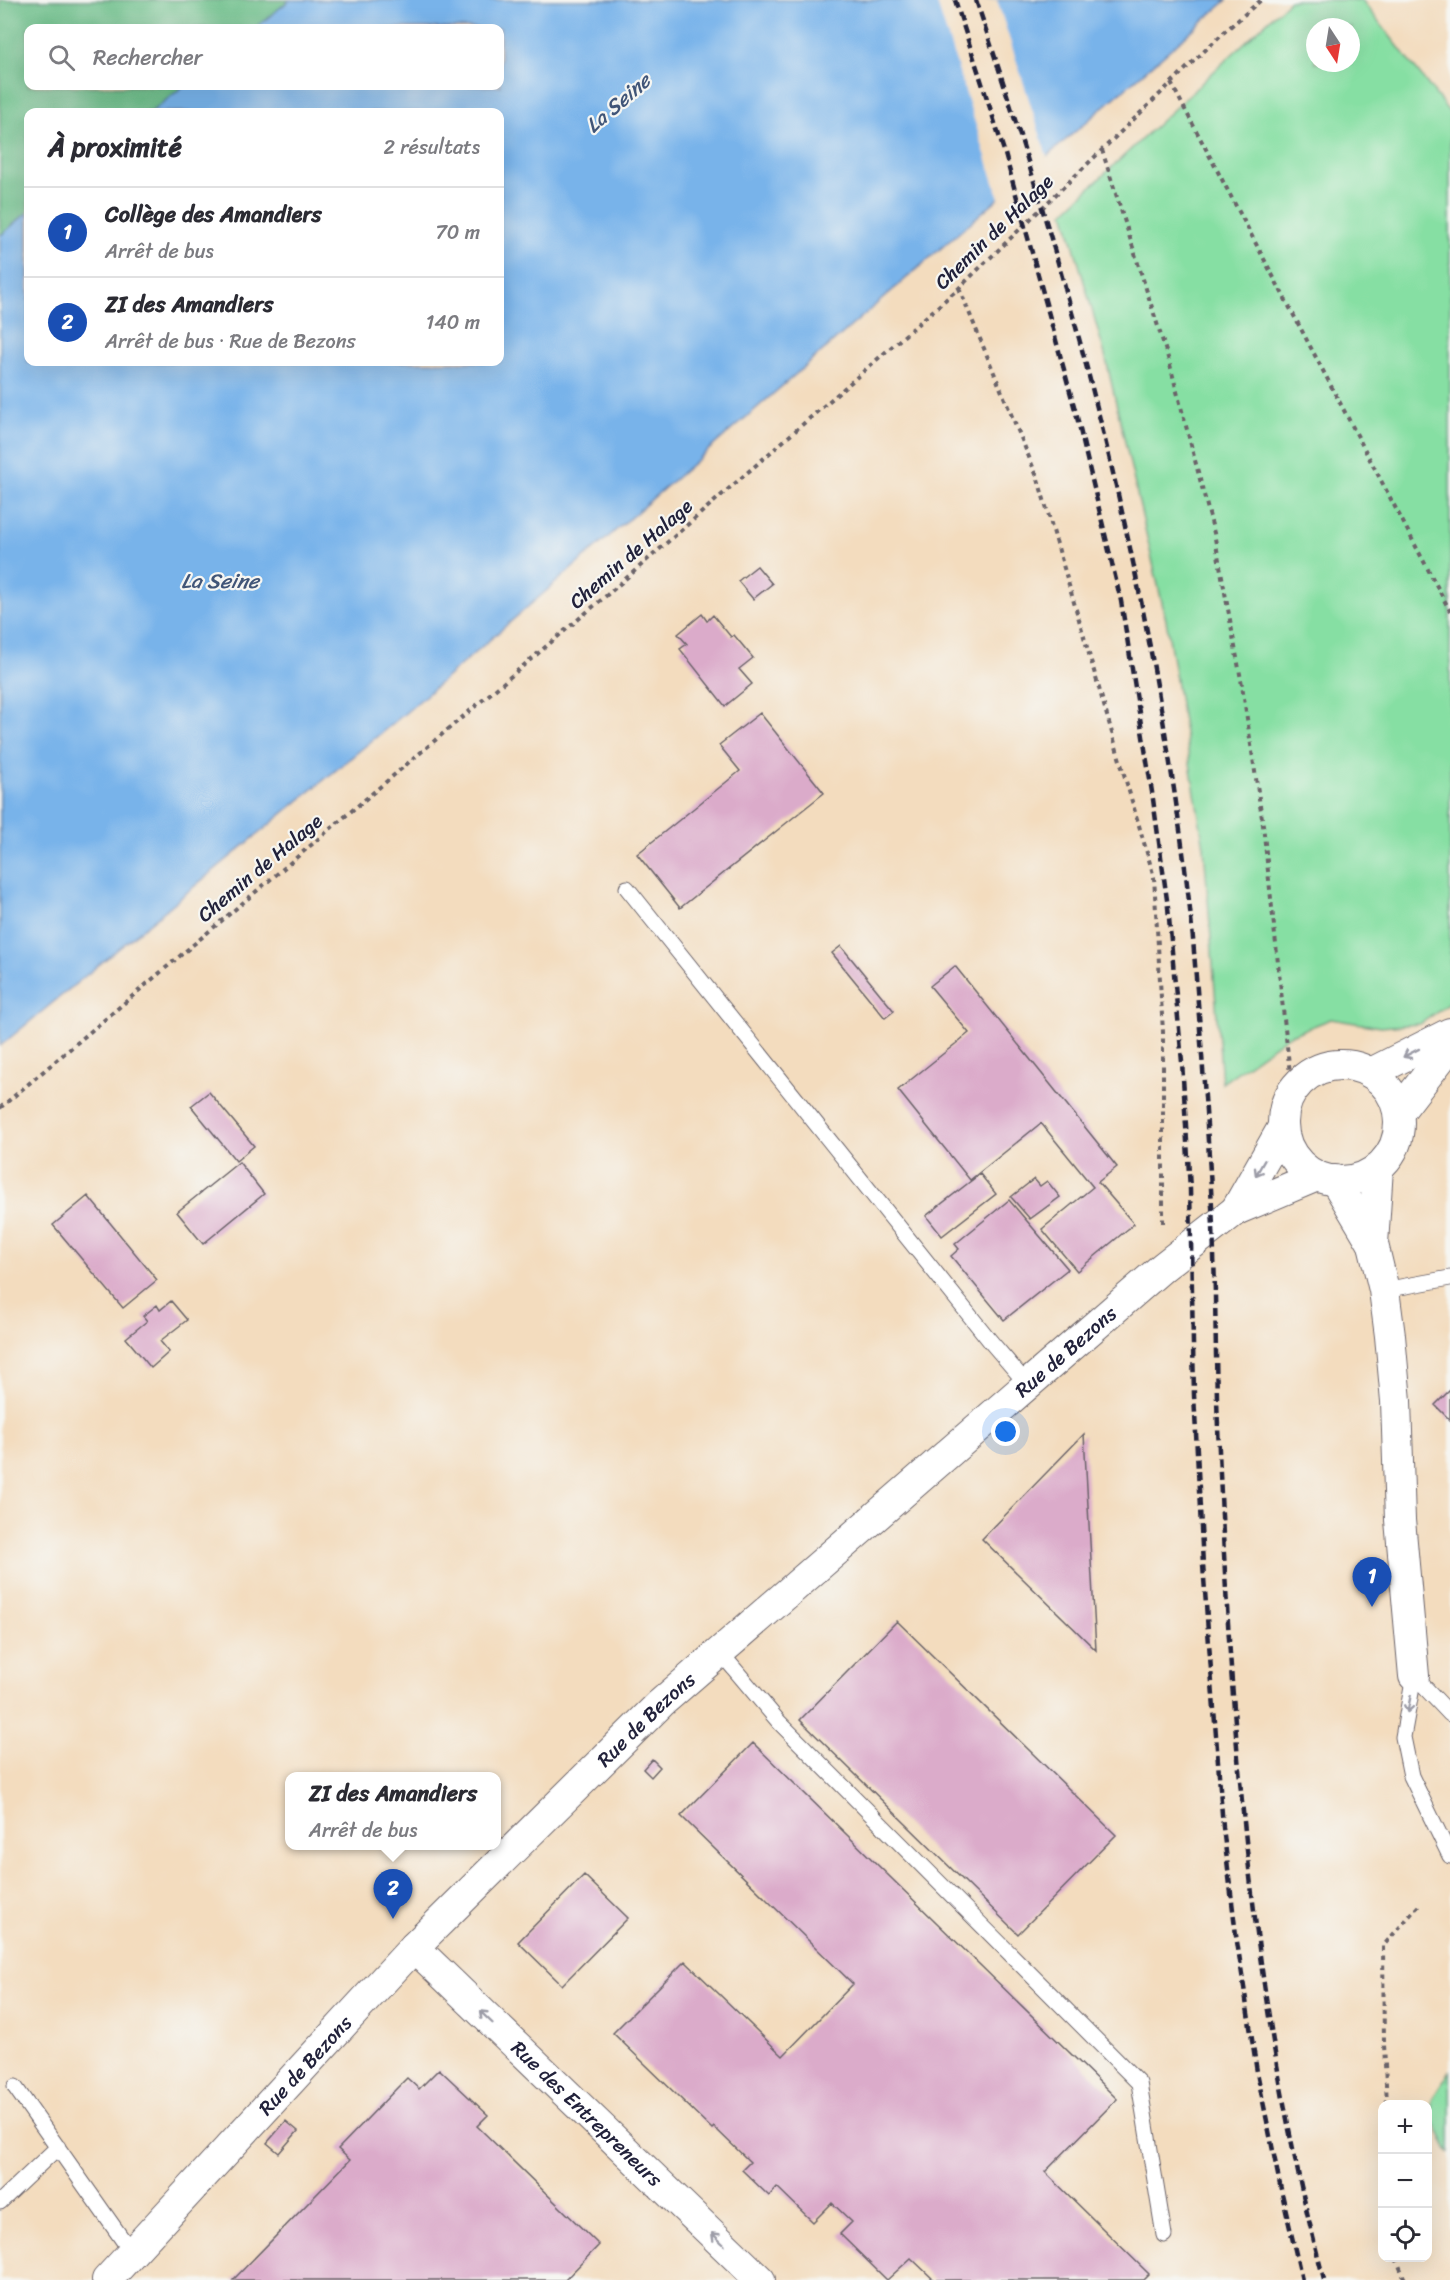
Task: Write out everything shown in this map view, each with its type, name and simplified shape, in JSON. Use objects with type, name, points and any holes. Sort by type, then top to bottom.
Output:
[{"type":"street","points":[[1371,1073],[1450,1033]]},
{"type":"street","points":[[1399,1112],[1450,1046]]},
{"type":"street","points":[[1292,1092],[1304,1079],[1319,1069],[1336,1065],[1354,1066],[1371,1073],[1384,1083],[1399,1112],[1400,1128],[1396,1143],[1389,1157],[1378,1168],[1372,1244],[1384,1290],[1396,1401],[1400,1520],[1414,1676]]},
{"type":"street","name":"Rue de Bezons","points":[[1236,1210],[1283,1127],[1285,1108],[1292,1092]]},
{"type":"street","points":[[1283,1127],[1286,1142],[1293,1156],[1304,1168],[1326,1178],[1372,1244]]},
{"type":"street","name":"Rue de Bezons","points":[[107,2280],[414,1947],[661,1703],[1163,1267],[1236,1210],[1326,1178],[1357,1178],[1378,1168]]},
{"type":"street","name":"Rue des Entrepreneurs","points":[[414,1947],[760,2280]]},
{"type":"lane","points":[[627,888],[983,1333],[1027,1384]]},
{"type":"lane","points":[[1384,1290],[1450,1278]]},
{"type":"lane","points":[[720,1652],[779,1722],[1139,2084],[1164,2235]]},
{"type":"lane","points":[[1414,1676],[1450,1714]]},
{"type":"lane","points":[[1414,1676],[1403,1737],[1411,1776],[1450,1856]]},
{"type":"lane","points":[[15,2087],[132,2253]]},
{"type":"lane","points":[[0,2202],[58,2147]]},
{"type":"path","name":"Chemin de Halage","points":[[0,1108],[607,595],[959,288],[1171,83],[1261,0]]},
{"type":"path","points":[[1171,83],[1450,611]]},
{"type":"path","points":[[1102,150],[1169,361],[1214,533],[1242,685],[1263,825],[1292,1092]]},
{"type":"path","points":[[959,288],[1038,479],[1155,877],[1163,1032],[1163,1267]]},
{"type":"path","points":[[1387,2100],[1383,1946],[1421,1903]]},
{"type":"path","points":[[1398,2262],[1405,2280]]},
{"type":"green space","points":[[0,0],[290,0],[260,24],[24,24],[24,90],[179,90],[156,108],[24,108],[24,215],[0,236]]},
{"type":"green space","points":[[1290,0],[1362,0],[1450,113],[1450,1003],[1420,1024],[1380,1027],[1331,1019],[1288,1036],[1222,1083],[1204,847],[1166,620],[1105,355],[1064,212]]},
{"type":"green space","points":[[1450,2071],[1450,2154],[1432,2118],[1432,2099]]},
{"type":"water","name":"La Seine","points":[[290,0],[1227,0],[403,715],[0,1046],[0,236],[24,215],[24,366],[504,366],[504,108],[156,108],[179,90],[504,90],[504,24],[260,24]]},
{"type":"pier","points":[[936,0],[997,0],[1048,159],[1000,201]]},
{"type":"building","points":[[757,566],[772,584],[753,599],[738,581]]},
{"type":"building","points":[[702,614],[707,621],[713,615],[731,637],[734,635],[753,658],[739,669],[752,684],[725,706],[680,649],[687,644],[678,634]]},
{"type":"building","points":[[760,713],[824,793],[680,908],[637,854],[740,771],[719,745]]},
{"type":"building","points":[[841,946],[894,1011],[885,1018],[832,953]]},
{"type":"building","points":[[955,966],[1117,1167],[1098,1182],[1134,1224],[1077,1271],[1042,1229],[1093,1187],[1041,1123],[970,1180],[898,1090],[969,1033],[930,986]]},
{"type":"building","points":[[209,1092],[254,1146],[236,1161],[191,1106]]},
{"type":"building","points":[[239,1162],[264,1194],[203,1244],[177,1212]]},
{"type":"building","points":[[980,1174],[996,1194],[942,1236],[926,1216]]},
{"type":"building","points":[[1034,1179],[1040,1186],[1047,1181],[1060,1197],[1030,1219],[1011,1197]]},
{"type":"building","points":[[88,1196],[157,1280],[123,1308],[53,1225]]},
{"type":"building","points":[[1009,1200],[1068,1269],[1004,1320],[951,1256],[959,1249],[955,1244]]},
{"type":"building","points":[[171,1301],[187,1320],[160,1341],[169,1352],[151,1368],[126,1338],[147,1321],[143,1316],[157,1305],[160,1310]]},
{"type":"building","points":[[1450,1390],[1450,1420],[1435,1405]]},
{"type":"building","points":[[1084,1434],[1096,1650],[982,1539]]},
{"type":"building","points":[[897,1621],[1116,1835],[1018,1934],[800,1720]]},
{"type":"building","points":[[753,1743],[1117,2099],[1045,2172],[1149,2274],[1143,2280],[934,2280],[911,2258],[887,2280],[840,2234],[852,2222],[832,2203],[813,2222],[777,2187],[769,2196],[742,2170],[750,2162],[714,2127],[712,2129],[613,2033],[685,1961],[783,2056],[853,1984],[681,1816]]},
{"type":"building","points":[[652,1759],[660,1767],[651,1777],[643,1769]]},
{"type":"building","points":[[584,1875],[628,1918],[562,1985],[518,1942]]},
{"type":"building","points":[[439,2069],[488,2115],[477,2126],[599,2245],[565,2280],[233,2280],[350,2160],[338,2149],[397,2088],[407,2078],[419,2089]]},
{"type":"building","points":[[286,2121],[298,2131],[279,2153],[267,2143]]},
{"type":"railway","points":[[955,0],[1005,154],[1077,417],[1121,601],[1152,792],[1168,907],[1182,1062],[1190,1189],[1194,1395],[1203,1565],[1223,1827],[1236,1935],[1257,2072],[1302,2280]]},
{"type":"railway","points":[[976,0],[1033,177],[1107,446],[1146,628],[1172,775],[1193,939],[1206,1106],[1213,1234],[1223,1534],[1237,1750],[1261,1964],[1278,2070],[1299,2176],[1324,2280]]},
{"type":"place","name":"Collège des Amandiers","points":[[1372,1607]]},
{"type":"place","name":"ZI des Amandiers","points":[[393,1919]]}]
